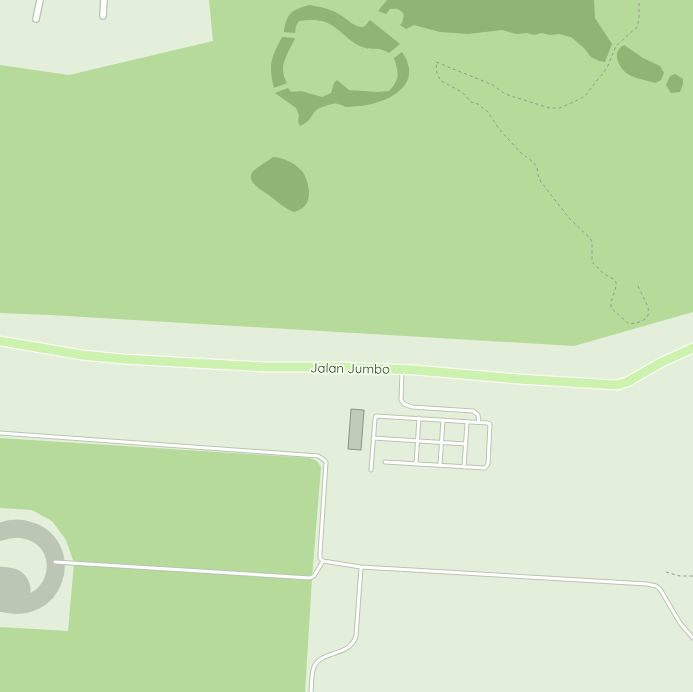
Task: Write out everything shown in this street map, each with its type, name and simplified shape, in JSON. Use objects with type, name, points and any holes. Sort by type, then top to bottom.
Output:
[{"type":"main road","name":"Jalan Jumbo","points":[[0,341],[82,355],[123,359],[266,367],[402,369],[616,385],[626,382],[662,362],[693,348]]},
{"type":"street","points":[[36,19],[40,0]]},
{"type":"street","points":[[103,16],[104,0]]},
{"type":"lane","points":[[402,369],[402,400],[404,404],[412,407],[473,411],[478,415],[479,422]]},
{"type":"lane","points":[[371,470],[376,416],[479,422],[487,423],[491,426],[488,464],[485,468],[385,462]]},
{"type":"lane","points":[[416,464],[419,418]]},
{"type":"lane","points":[[440,466],[443,420]]},
{"type":"lane","points":[[464,467],[467,422]]},
{"type":"lane","points":[[0,433],[318,456],[323,458],[326,462],[320,554],[320,558],[323,561]]},
{"type":"lane","points":[[373,438],[466,444]]},
{"type":"lane","points":[[55,562],[310,578],[314,576],[323,561]]},
{"type":"lane","points":[[323,561],[361,566],[647,584],[656,586],[660,589],[680,623],[693,638]]},
{"type":"lane","points":[[311,692],[313,668],[315,664],[324,658],[348,647],[354,641],[356,636],[361,566]]},
{"type":"path","points":[[638,286],[649,308],[648,316],[646,320],[629,324],[611,308],[610,302],[616,287],[616,282],[603,274],[592,262],[592,242],[590,238],[569,218],[541,182],[537,167],[520,152],[499,129],[488,112],[478,104],[471,102],[462,92],[441,81],[437,74],[436,62],[493,85],[505,94],[549,108],[559,108],[585,96],[607,68],[616,46],[637,27],[639,19],[639,0]]},
{"type":"path","points":[[666,572],[680,576],[693,576]]},
{"type":"shaded area","points":[[209,0],[693,0],[693,312],[574,346],[0,313],[0,65],[69,75],[213,41]]},
{"type":"shaded area","points":[[387,0],[594,0],[595,18],[612,44],[605,62],[591,57],[584,48],[571,37],[559,34],[516,34],[502,30],[468,34],[440,32],[414,25],[406,29],[400,25],[404,15],[400,10],[390,9],[386,14],[378,11]]},
{"type":"shaded area","points":[[310,5],[334,11],[351,23],[361,27],[364,27],[370,20],[400,44],[389,53],[382,50],[359,46],[333,26],[319,20],[299,21],[296,26],[295,33],[284,32],[286,21],[291,13],[299,8]]},
{"type":"shaded area","points":[[282,37],[295,38],[285,58],[283,67],[283,74],[287,83],[274,88],[271,67],[273,56]]},
{"type":"shaded area","points":[[624,45],[643,58],[660,66],[664,73],[661,80],[655,83],[643,80],[632,76],[623,70],[619,65],[617,54],[618,50]]},
{"type":"shaded area","points":[[402,52],[408,64],[409,74],[406,83],[392,96],[382,101],[350,107],[336,103],[327,105],[316,110],[308,121],[300,126],[298,122],[299,115],[296,108],[275,93],[288,88],[291,92],[301,91],[322,97],[331,93],[334,83],[337,80],[349,90],[377,92],[389,91],[397,80],[398,76],[394,58]]},
{"type":"shaded area","points":[[675,74],[683,79],[683,84],[680,92],[671,93],[666,85],[670,76]]},
{"type":"shaded area","points":[[273,157],[285,159],[298,167],[307,180],[309,197],[306,205],[294,212],[284,207],[256,186],[251,180],[252,173]]},
{"type":"shaded area","points":[[0,438],[310,458],[317,461],[321,467],[305,692],[0,692],[0,627],[68,631],[74,563],[66,540],[52,521],[32,510],[0,508]]},
{"type":"building","points":[[351,409],[364,410],[361,450],[348,449]]},
{"type":"taxiway","points":[[0,532],[11,529],[22,529],[30,531],[44,539],[53,551],[56,565],[54,579],[47,591],[35,601],[20,605],[0,602]]},
{"type":"runway","points":[[0,589],[8,590]]}]
